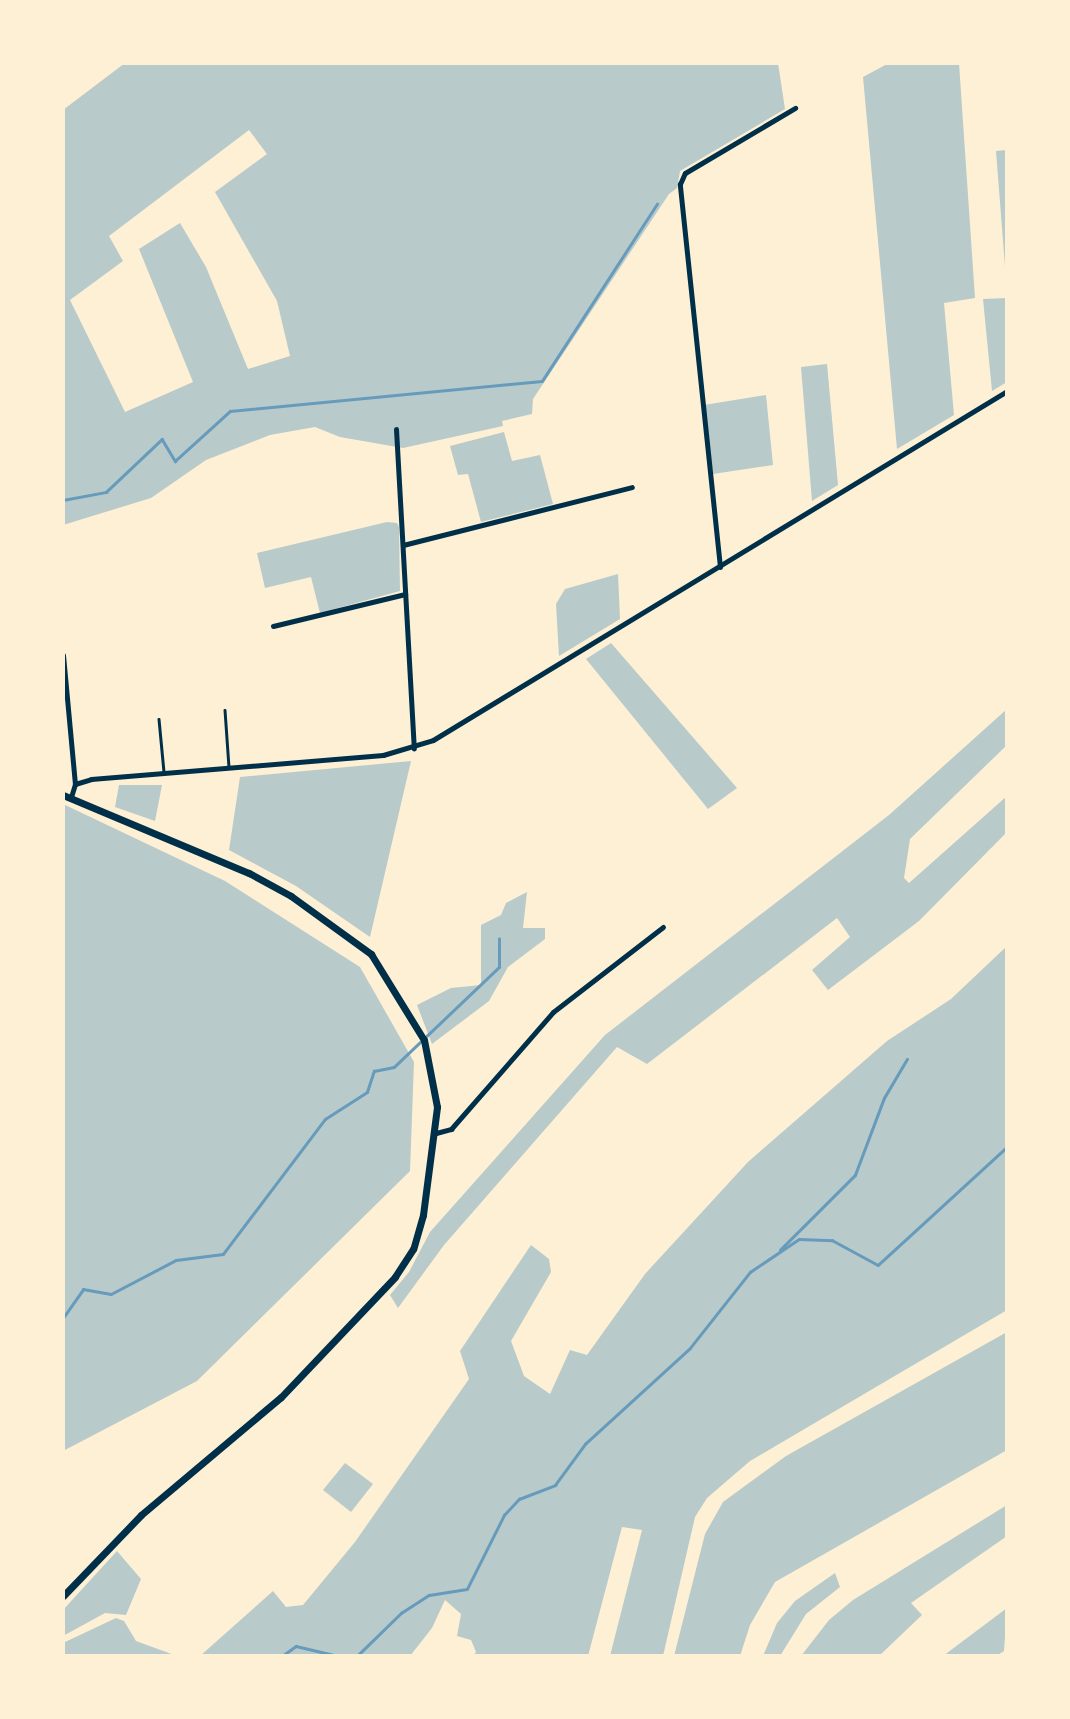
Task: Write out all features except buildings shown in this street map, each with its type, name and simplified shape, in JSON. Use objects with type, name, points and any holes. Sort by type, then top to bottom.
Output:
[{"type":"street","points":[[720,567],[680,184],[685,173],[795,108]]},
{"type":"street","points":[[63,1596],[141,1515],[281,1398],[395,1277],[417,1238],[436,1135],[435,1088],[424,1040],[371,954],[291,896],[249,873],[67,796],[75,784],[91,779],[229,770],[383,755],[414,748],[460,726],[1007,391]]},
{"type":"street","points":[[396,429],[414,748]]},
{"type":"street","points":[[403,545],[632,487]]},
{"type":"street","points":[[273,626],[405,594]]},
{"type":"street","points":[[63,655],[75,784]]},
{"type":"street","points":[[436,1135],[451,1129],[553,1012],[663,927]]},
{"type":"lane","points":[[225,710],[229,770]]},
{"type":"lane","points":[[159,719],[165,775]]},
{"type":"shaded area","points":[[125,63],[778,63],[785,109],[680,171],[677,188],[669,194],[533,399],[532,414],[502,421],[503,426],[403,448],[340,437],[315,427],[270,435],[206,460],[151,498],[63,525],[63,110]],"holes":[[[249,130],[267,154],[215,192],[277,301],[290,356],[248,369],[206,267],[180,223],[139,249],[193,382],[125,412],[70,300],[123,261],[109,236]]]},
{"type":"shaded area","points":[[889,63],[959,63],[975,298],[944,303],[954,415],[897,449],[863,77]]},
{"type":"shaded area","points":[[1007,150],[1007,292],[996,151]]},
{"type":"shaded area","points":[[1007,298],[1007,382],[992,391],[983,299]]},
{"type":"shaded area","points":[[827,364],[838,485],[812,501],[801,367]]},
{"type":"shaded area","points":[[766,395],[773,465],[713,474],[704,405]]},
{"type":"shaded area","points":[[504,432],[512,461],[540,455],[553,504],[481,522],[468,474],[458,475],[450,446]]},
{"type":"shaded area","points":[[387,522],[397,523],[399,527],[400,591],[320,613],[311,577],[265,588],[257,553]]},
{"type":"shaded area","points":[[618,574],[620,619],[559,656],[556,604],[565,589]]},
{"type":"shaded area","points":[[611,643],[737,788],[708,809],[586,659]]},
{"type":"shaded area","points":[[1007,709],[1007,745],[910,839],[904,878],[909,883],[1007,796],[1007,832],[919,921],[828,990],[812,970],[850,937],[837,918],[647,1064],[617,1047],[444,1245],[398,1308],[390,1295],[409,1272],[430,1232],[605,1035],[889,815]]},
{"type":"shaded area","points":[[411,761],[370,937],[296,886],[229,850],[240,777]]},
{"type":"shaded area","points":[[119,785],[162,785],[155,821],[115,807]]},
{"type":"shaded area","points":[[63,804],[225,881],[360,967],[414,1062],[410,1171],[197,1381],[63,1451]]},
{"type":"shaded area","points":[[527,892],[523,928],[545,928],[545,939],[508,967],[489,1001],[432,1044],[417,1005],[451,988],[481,985],[481,925],[501,915],[506,903]]},
{"type":"shaded area","points":[[1007,946],[1007,1310],[750,1461],[707,1498],[695,1517],[663,1656],[610,1656],[642,1530],[622,1527],[588,1656],[473,1656],[476,1652],[471,1640],[457,1636],[461,1614],[445,1600],[432,1628],[410,1656],[200,1656],[273,1591],[286,1607],[303,1605],[355,1542],[469,1379],[460,1351],[531,1245],[549,1259],[551,1272],[511,1341],[524,1376],[550,1394],[570,1350],[587,1355],[645,1274],[748,1162],[887,1041],[951,999]]},
{"type":"shaded area","points":[[1007,1332],[1007,1450],[775,1582],[750,1625],[740,1656],[674,1656],[705,1534],[723,1502],[786,1456]]},
{"type":"shaded area","points":[[345,1463],[373,1484],[351,1512],[323,1490]]},
{"type":"shaded area","points":[[1007,1505],[1007,1536],[911,1603],[922,1615],[879,1656],[801,1656],[829,1620],[853,1600]]},
{"type":"shaded area","points":[[117,1551],[141,1579],[126,1615],[105,1613],[63,1636],[63,1610]]},
{"type":"shaded area","points":[[835,1573],[840,1587],[806,1614],[780,1656],[763,1656],[777,1623],[795,1601]]},
{"type":"shaded area","points":[[1007,1608],[1004,1651],[996,1656],[943,1656]]},
{"type":"shaded area","points":[[116,1618],[124,1621],[136,1641],[177,1656],[63,1656],[63,1643]]},
{"type":"waterway","points":[[63,500],[106,492],[162,439],[175,461],[230,411],[542,381],[657,204]]},
{"type":"waterway","points":[[63,1318],[83,1289],[111,1294],[176,1260],[223,1254],[325,1119],[367,1092],[374,1071],[394,1067],[499,967],[499,939]]},
{"type":"waterway","points":[[780,1250],[855,1175],[884,1098],[907,1059]]},
{"type":"waterway","points":[[357,1656],[401,1613],[429,1595],[467,1589],[504,1515],[519,1499],[555,1485],[585,1444],[690,1348],[750,1272],[799,1239],[832,1240],[878,1265],[1007,1147]]},
{"type":"waterway","points":[[282,1656],[296,1646],[338,1656]]}]
